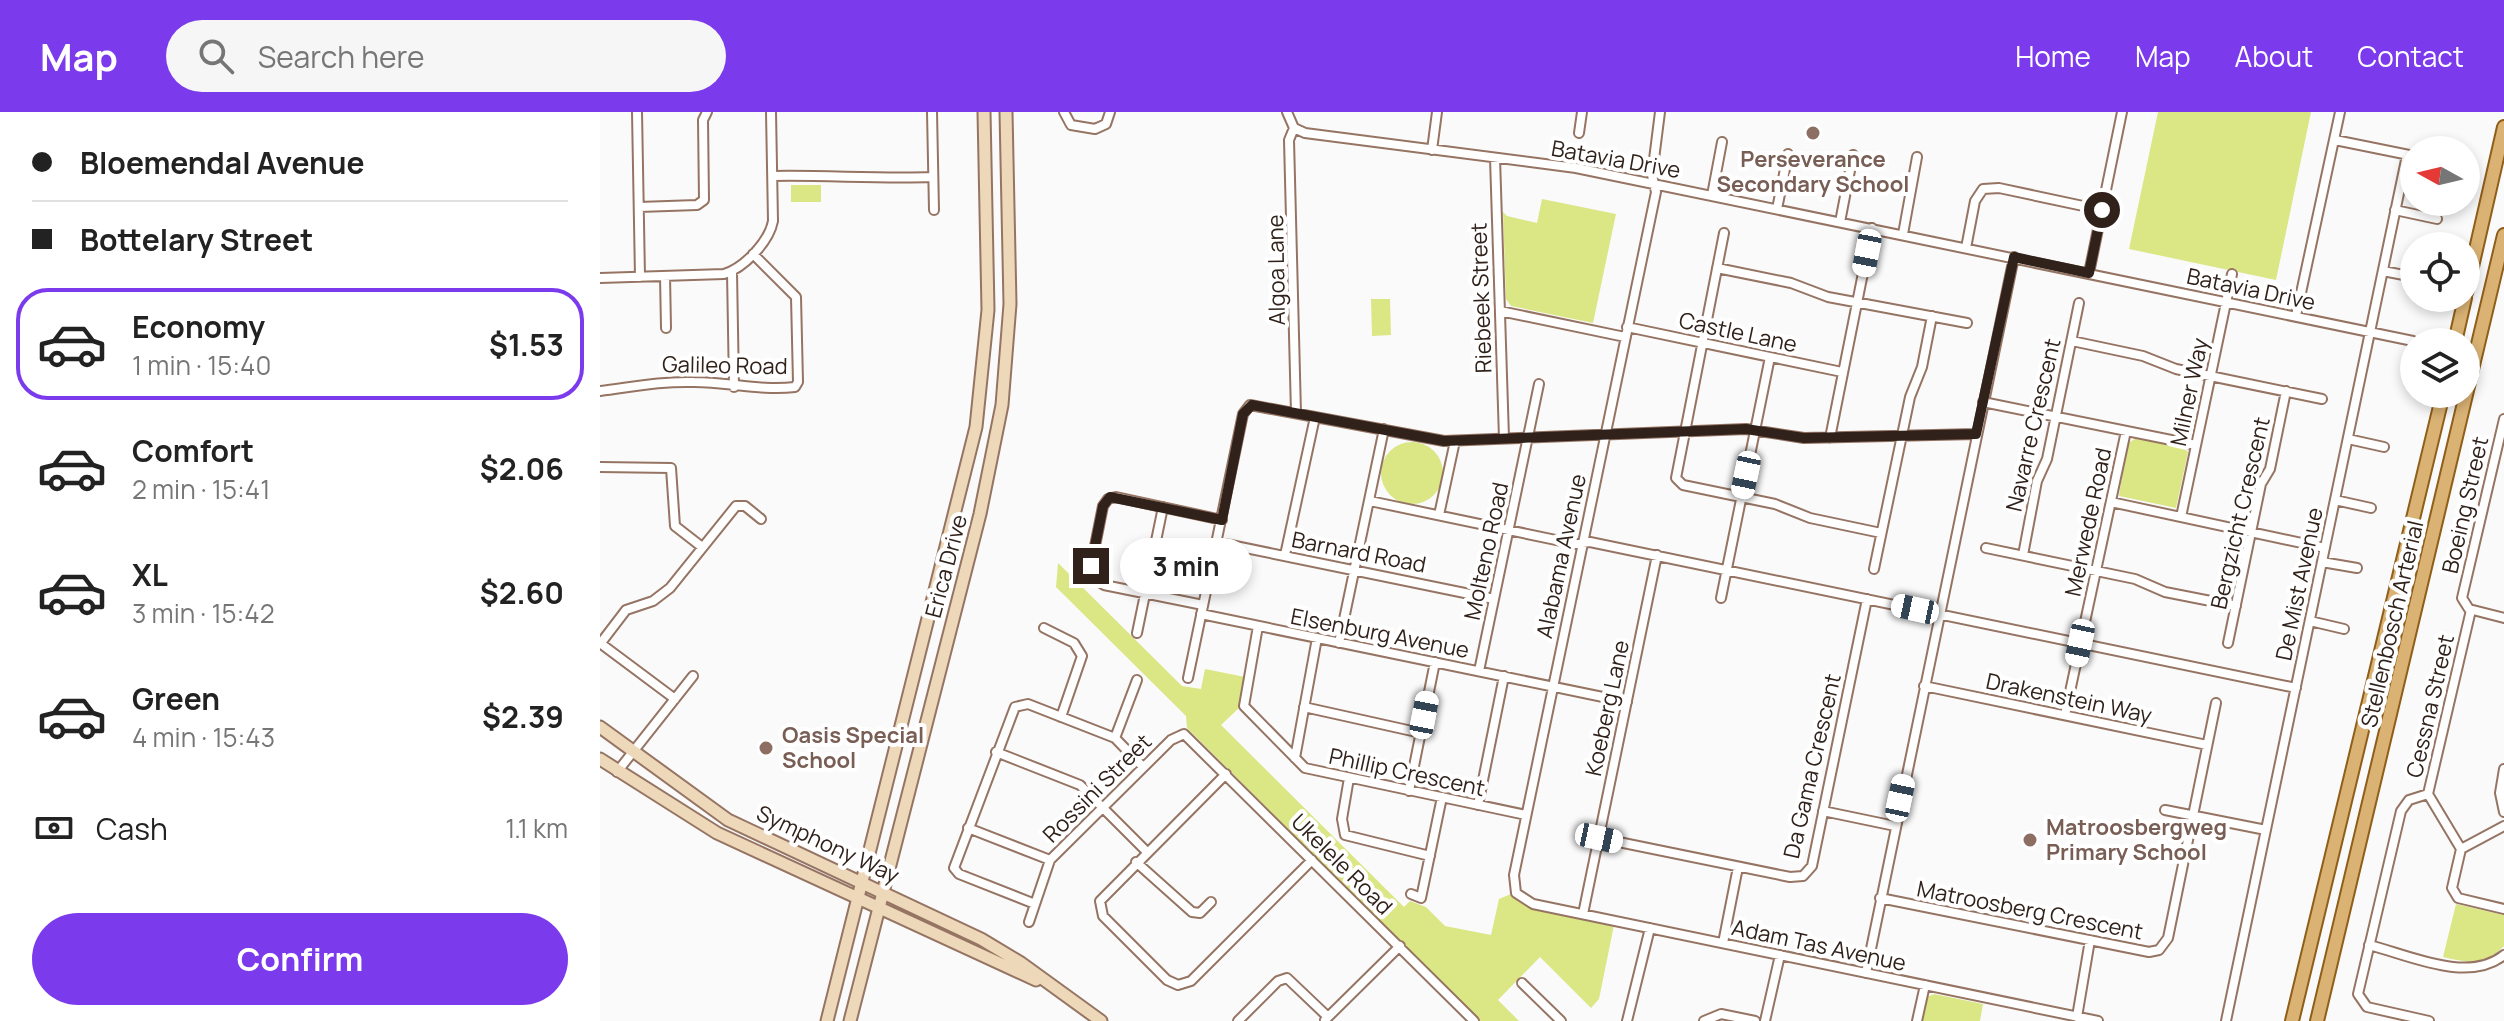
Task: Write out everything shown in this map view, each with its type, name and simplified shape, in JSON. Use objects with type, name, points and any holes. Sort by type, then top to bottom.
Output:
[{"type":"main road","name":"Erica Drive","points":[[827,1021],[976,427],[988,297],[984,112]]},
{"type":"main road","name":"Erica Drive","points":[[850,1021],[980,514],[1002,405],[1010,293],[1006,112]]},
{"type":"main road","points":[[2480,234],[2504,127]]},
{"type":"main road","name":"Stellenbosch Arterial","points":[[2317,1021],[2504,235]]},
{"type":"main road","name":"Stellenbosch Arterial","points":[[2292,1021],[2440,408]]},
{"type":"main road","name":"Symphony Way","points":[[600,727],[728,820],[981,939],[1021,963],[1101,1021]]},
{"type":"main road","name":"Symphony Way","points":[[600,759],[717,833],[858,900],[1048,984]]},
{"type":"street","points":[[637,112],[640,277]]},
{"type":"street","points":[[639,207],[697,205],[704,200],[703,120],[707,112]]},
{"type":"street","points":[[600,278],[732,272],[753,254],[773,226],[771,112]]},
{"type":"street","points":[[932,112],[934,210]]},
{"type":"street","points":[[1064,112],[1071,125],[1095,129],[1106,124],[1110,112]]},
{"type":"street","points":[[1287,112],[1294,128]]},
{"type":"street","points":[[1432,150],[1437,112]]},
{"type":"street","points":[[1579,133],[1582,112]]},
{"type":"street","name":"Alabama Avenue","points":[[1533,904],[1523,900],[1513,885],[1656,192],[1654,183],[1660,112]]},
{"type":"street","points":[[2089,273],[2122,112]]},
{"type":"street","points":[[2296,316],[2340,112]]},
{"type":"street","name":"Batavia Drive","points":[[1294,128],[1654,183],[2400,338]]},
{"type":"street","name":"Algoa Lane","points":[[1294,128],[1289,140],[1296,413]]},
{"type":"street","points":[[2335,140],[2400,154]]},
{"type":"street","points":[[1712,195],[1722,142]]},
{"type":"street","points":[[1777,209],[1788,154]]},
{"type":"street","points":[[1840,222],[1853,155]]},
{"type":"street","points":[[1903,234],[1917,157]]},
{"type":"street","name":"Riebeek Street","points":[[1495,158],[1504,438]]},
{"type":"street","points":[[773,176],[933,177]]},
{"type":"street","points":[[1966,248],[1975,201],[1983,189],[1999,188],[2102,210]]},
{"type":"street","name":"De Mist Avenue","points":[[2226,1021],[2400,192]]},
{"type":"street","points":[[2395,210],[2437,219]]},
{"type":"street","points":[[1830,438],[1872,228]]},
{"type":"street","points":[[1724,233],[1675,469],[1678,481],[1881,533]]},
{"type":"street","name":"Galileo Road","points":[[600,391],[656,383],[792,387],[798,382],[796,297],[753,254]]},
{"type":"street","points":[[1866,973],[2014,257]]},
{"type":"street","points":[[1717,268],[1791,283],[1816,294],[1967,323]]},
{"type":"street","points":[[2383,271],[2400,274]]},
{"type":"street","points":[[732,272],[734,387]]},
{"type":"street","name":"Milner Way","points":[[2181,517],[2232,274]]},
{"type":"street","points":[[665,276],[666,328]]},
{"type":"street","name":"Navarre Crescent","points":[[2023,555],[2079,303]]},
{"type":"street","points":[[1500,311],[1625,337]]},
{"type":"street","points":[[1874,569],[1901,436],[1932,316]]},
{"type":"street","name":"Castle Lane","points":[[1627,327],[1842,372]]},
{"type":"street","name":"Bergzicht Crescent","points":[[2072,341],[2210,376],[2322,399]]},
{"type":"street","points":[[1721,598],[1770,357]]},
{"type":"street","name":"Molteno Road","points":[[1479,671],[1539,384]]},
{"type":"street","name":"Bergzicht Crescent","points":[[2228,643],[2261,484],[2272,463],[2286,391]]},
{"type":"street","points":[[1983,402],[2196,445]]},
{"type":"street","points":[[1188,678],[1245,410],[1254,405],[1435,441],[1756,429],[1804,438],[1976,434]]},
{"type":"street","points":[[1285,555],[1315,417]]},
{"type":"street","name":"Boeing Street","points":[[2471,610],[2463,604],[2462,596],[2504,419]]},
{"type":"street","points":[[1339,643],[1384,429]]},
{"type":"street","name":"Merwede Road","points":[[2065,715],[2126,431]]},
{"type":"street","points":[[2348,439],[2384,447]]},
{"type":"street","points":[[1439,515],[1455,441]]},
{"type":"street","points":[[600,467],[671,468],[675,526],[702,547]]},
{"type":"street","name":"Elsenburg Avenue","points":[[1163,507],[1116,497],[1106,500],[1091,566],[1093,578],[1098,583],[1146,593],[1258,626],[1627,702]]},
{"type":"street","points":[[2335,500],[2371,508]]},
{"type":"street","points":[[1370,501],[1657,555],[2296,688]]},
{"type":"street","points":[[2111,502],[2325,548]]},
{"type":"street","points":[[675,699],[600,643],[626,610],[664,594],[736,506],[745,506],[761,519]]},
{"type":"street","points":[[1137,633],[1163,507],[1222,520]]},
{"type":"street","name":"Barnard Road","points":[[1216,542],[1494,599]]},
{"type":"street","points":[[1986,548],[2135,579],[2165,592],[2236,606]]},
{"type":"street","name":"Koeberg Lane","points":[[1583,914],[1657,555]]},
{"type":"street","points":[[2322,562],[2357,568]]},
{"type":"street","name":"Da Gama Crescent","points":[[1599,838],[1790,877],[1803,876],[1812,866],[1867,599]]},
{"type":"street","points":[[2471,610],[2504,618]]},
{"type":"street","name":"Cessna Street","points":[[2461,849],[2428,794],[2471,610]]},
{"type":"street","points":[[2310,621],[2344,629]]},
{"type":"street","name":"Phillip Crescent","points":[[1258,626],[1244,706],[1305,768],[1526,815]]},
{"type":"street","points":[[1044,628],[1074,643],[1082,656],[1061,717]]},
{"type":"street","points":[[1295,758],[1317,638]]},
{"type":"street","points":[[1409,791],[1435,662]]},
{"type":"street","points":[[617,772],[693,676]]},
{"type":"street","points":[[1478,805],[1504,676]]},
{"type":"street","points":[[1115,738],[1137,680]]},
{"type":"street","name":"Drakenstein Way","points":[[1924,686],[2207,745]]},
{"type":"street","name":"Matroosberg Crescent","points":[[1880,898],[2149,952],[2162,947],[2168,938],[2216,703]]},
{"type":"street","points":[[1035,904],[955,871],[953,863],[1018,704],[1028,704],[1115,738],[1143,767]]},
{"type":"street","points":[[1304,707],[1421,733]]},
{"type":"street","name":"Rossini Street","points":[[1029,922],[1050,860],[1171,740],[1184,734]]},
{"type":"street","name":"Ukelele Road","points":[[1184,734],[1474,1021]]},
{"type":"street","points":[[996,752],[1080,785],[1146,851]]},
{"type":"street","points":[[2504,769],[2500,793],[2504,812]]},
{"type":"street","points":[[1226,774],[1103,896],[1101,912],[1167,980],[1178,985],[1191,981],[1312,860]]},
{"type":"street","points":[[1349,778],[1342,819],[1345,835],[1430,856]]},
{"type":"street","points":[[2428,794],[2409,800],[2401,811],[2358,992],[2360,1001],[2367,1007],[2429,1021]]},
{"type":"street","points":[[1411,894],[1421,898],[1442,797]]},
{"type":"street","points":[[2165,810],[2266,830]]},
{"type":"street","points":[[1823,811],[1895,826]]},
{"type":"street","points":[[2504,826],[2461,849],[2454,894],[2504,909]]},
{"type":"street","points":[[968,828],[1050,860]]},
{"type":"street","points":[[1136,862],[1192,912],[1200,913],[1211,902]]},
{"type":"street","points":[[1723,943],[1738,867]]},
{"type":"street","name":"Adam Tas Avenue","points":[[1533,904],[2098,1021]]},
{"type":"street","points":[[1627,1021],[1650,928]]},
{"type":"street","points":[[2077,1017],[2090,940]]},
{"type":"street","points":[[2369,945],[2469,968],[2489,964],[2504,955]]},
{"type":"street","points":[[1238,1021],[1278,981],[1287,978],[1327,1019],[1400,946]]},
{"type":"street","points":[[1765,1021],[1780,955]]},
{"type":"street","points":[[1522,983],[1561,1021]]},
{"type":"street","points":[[1917,1021],[1925,985]]},
{"type":"street","points":[[1704,1021],[1721,1014],[1755,1021]]},
{"type":"green space","points":[[2158,112],[2311,112],[2276,280],[2129,249]]},
{"type":"green space","points":[[791,185],[821,185],[821,202],[791,202]]},
{"type":"green space","points":[[1542,199],[1616,214],[1593,323],[1511,306],[1506,299],[1503,212],[1507,216],[1537,223]]},
{"type":"green space","points":[[1371,299],[1390,299],[1391,335],[1372,336]]},
{"type":"green space","points":[[2136,438],[2184,448],[2188,452],[2176,508],[2119,496],[2127,444]]},
{"type":"green space","points":[[1412,442],[1434,451],[1443,473],[1434,495],[1412,504],[1390,495],[1381,473],[1390,451]]},
{"type":"green space","points":[[1058,563],[1182,686],[1201,689],[1205,669],[1245,677],[1240,707],[1221,725],[1404,907],[1410,901],[1426,907],[1445,926],[1491,935],[1499,899],[1511,894],[1528,907],[1614,925],[1599,999],[1591,1008],[1540,957],[1498,1000],[1519,1021],[1480,1021],[1187,728],[1186,716],[1056,587]]},
{"type":"green space","points":[[2456,904],[2504,915],[2504,946],[2490,957],[2476,961],[2443,957]]},
{"type":"green space","points":[[1934,994],[1983,1004],[1980,1021],[1922,1021],[1927,997]]},
{"type":"place","name":"Perseverance Secondary School","points":[[1813,133]]},
{"type":"place","name":"Oasis Special School","points":[[766,748]]},
{"type":"place","name":"Matroosbergweg Primary School","points":[[2030,840]]},
{"type":"route","points":[[1091,566],[1103,506],[1110,497],[1222,520],[1243,414],[1252,405],[1435,441],[1746,429],[1804,438],[1976,434],[2014,257],[2089,273],[2102,210]]}]
